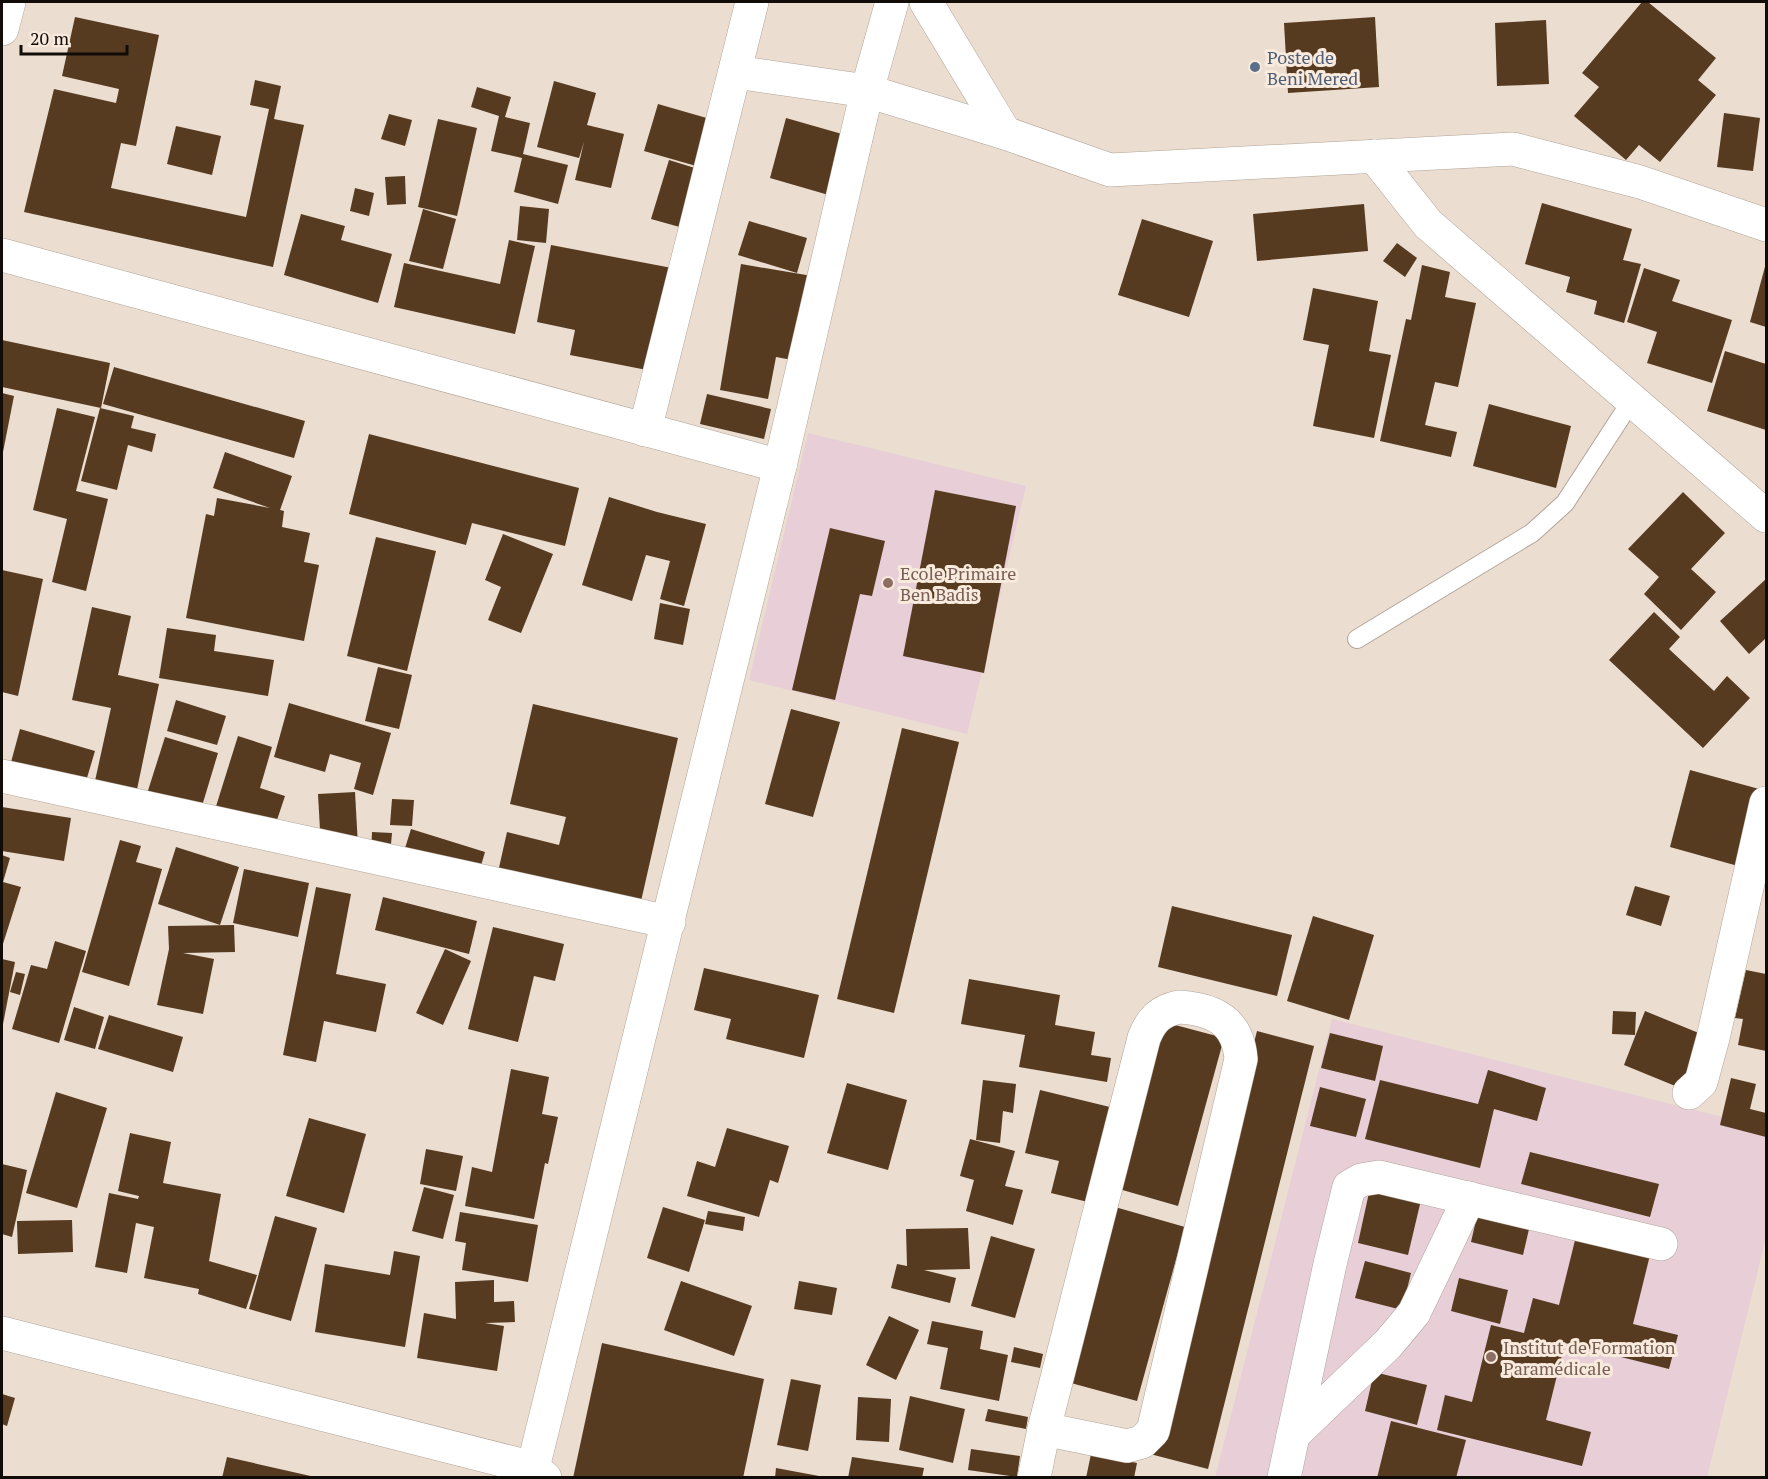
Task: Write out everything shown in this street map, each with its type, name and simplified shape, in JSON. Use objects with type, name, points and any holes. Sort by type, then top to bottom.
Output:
[{"type":"street","points":[[2,29],[9,2]]},
{"type":"street","points":[[645,430],[752,2]]},
{"type":"street","points":[[2,1333],[539,1473],[867,92],[892,2]]},
{"type":"street","points":[[926,2],[1005,133]]},
{"type":"street","points":[[735,72],[867,92],[1005,133],[1110,170],[1513,149],[1640,182],[1767,225]]},
{"type":"street","points":[[1374,156],[1428,224],[1767,516]]},
{"type":"street","points":[[2,255],[780,466]]},
{"type":"street","points":[[2,776],[669,922]]},
{"type":"street","points":[[1689,1093],[1701,1082],[1710,1049],[1767,803]]},
{"type":"street","points":[[1034,1478],[1044,1429],[1148,1029],[1160,1014],[1179,1007],[1217,1015],[1235,1034],[1240,1046],[1241,1059],[1153,1431],[1142,1442],[1127,1446],[1044,1429]]},
{"type":"street","points":[[1284,1478],[1349,1187],[1361,1180],[1379,1177],[1661,1244]]},
{"type":"street","points":[[1293,1435],[1388,1344],[1414,1313],[1469,1198]]},
{"type":"lane","points":[[1357,639],[1532,533],[1564,503],[1632,400]]},
{"type":"shaded area","name":"Ecole Primaire Ben Badis","points":[[808,433],[1026,486],[967,734],[749,680]]},
{"type":"shaded area","name":"Institut de Formation Paramédicale","points":[[1332,1019],[1766,1128],[1766,1237],[1707,1477],[1215,1478]]},
{"type":"building","points":[[1642,2],[1648,2],[1716,58],[1698,80],[1716,95],[1660,162],[1639,145],[1626,160],[1574,116],[1599,87],[1582,73]]},
{"type":"building","points":[[75,17],[159,35],[136,146],[121,143],[111,188],[246,217],[269,109],[250,105],[255,80],[281,86],[274,119],[304,125],[273,267],[24,212],[54,89],[116,103],[119,89],[62,76]]},
{"type":"building","points":[[1375,17],[1379,87],[1288,93],[1284,23]]},
{"type":"building","points":[[1546,20],[1549,84],[1497,86],[1495,23]]},
{"type":"building","points":[[554,81],[596,93],[587,125],[624,134],[611,188],[575,180],[584,142],[579,158],[537,147]]},
{"type":"building","points":[[477,87],[511,97],[505,117],[530,123],[523,154],[568,165],[558,204],[514,192],[522,158],[491,151],[499,116],[471,107]]},
{"type":"building","points":[[658,104],[724,123],[710,170],[644,151]]},
{"type":"building","points":[[1724,113],[1760,118],[1753,171],[1717,167]]},
{"type":"building","points":[[389,114],[412,120],[405,146],[381,139]]},
{"type":"building","points":[[786,118],[856,138],[839,198],[770,178]]},
{"type":"building","points":[[438,119],[477,128],[457,216],[418,207]]},
{"type":"building","points":[[176,126],[221,136],[212,175],[167,164]]},
{"type":"building","points":[[669,160],[711,173],[694,231],[651,219]]},
{"type":"building","points":[[405,176],[406,204],[387,205],[385,177]]},
{"type":"building","points":[[355,188],[374,193],[369,216],[350,211]]},
{"type":"building","points":[[1542,203],[1632,229],[1623,260],[1641,264],[1624,323],[1594,314],[1597,301],[1566,292],[1570,277],[1525,264]]},
{"type":"building","points":[[1364,204],[1368,251],[1257,261],[1253,214]]},
{"type":"building","points":[[520,206],[549,209],[546,243],[517,240]]},
{"type":"building","points":[[423,209],[456,219],[443,269],[409,261]]},
{"type":"building","points":[[301,214],[345,226],[341,240],[392,254],[378,303],[284,275]]},
{"type":"building","points":[[1142,219],[1213,241],[1189,317],[1118,295]]},
{"type":"building","points":[[749,221],[807,238],[797,273],[738,255]]},
{"type":"building","points":[[509,240],[535,246],[515,334],[394,307],[404,263],[500,284]]},
{"type":"building","points":[[1397,243],[1417,258],[1405,277],[1383,261]]},
{"type":"building","points":[[551,245],[672,268],[652,371],[570,355],[575,330],[537,322]]},
{"type":"building","points":[[1766,263],[1766,327],[1750,322]]},
{"type":"building","points":[[741,264],[818,277],[803,362],[776,357],[768,399],[720,390]]},
{"type":"building","points":[[1422,265],[1450,272],[1445,297],[1476,303],[1458,387],[1435,382],[1425,425],[1457,432],[1451,457],[1380,441],[1406,319],[1411,320]]},
{"type":"building","points":[[1644,268],[1680,280],[1672,301],[1732,320],[1712,383],[1647,363],[1657,332],[1627,322]]},
{"type":"building","points":[[1313,288],[1378,301],[1369,351],[1391,355],[1374,438],[1313,426],[1329,345],[1303,340]]},
{"type":"building","points":[[2,340],[110,363],[101,408],[2,387]]},
{"type":"building","points":[[1725,351],[1766,364],[1766,430],[1707,411]]},
{"type":"building","points":[[114,367],[305,421],[294,458],[103,404]]},
{"type":"building","points":[[2,393],[14,396],[3,452],[2,452]]},
{"type":"building","points":[[707,394],[771,409],[764,439],[700,424]]},
{"type":"building","points":[[1489,404],[1571,426],[1556,488],[1473,466]]},
{"type":"building","points":[[57,408],[95,417],[76,491],[108,499],[86,591],[52,582],[67,519],[33,510]]},
{"type":"building","points":[[100,408],[134,416],[131,428],[156,434],[152,452],[128,445],[117,490],[81,481]]},
{"type":"building","points":[[369,434],[579,488],[565,546],[472,523],[466,545],[349,514]]},
{"type":"building","points":[[225,452],[292,476],[280,510],[284,511],[282,527],[310,533],[304,562],[319,565],[304,641],[186,618],[206,514],[214,516],[217,498],[270,508],[213,488]]},
{"type":"building","points":[[935,490],[1016,506],[984,673],[903,656]]},
{"type":"building","points":[[1683,492],[1725,533],[1691,569],[1716,592],[1681,630],[1644,594],[1659,577],[1628,549]]},
{"type":"building","points":[[609,497],[706,524],[684,606],[660,599],[670,561],[646,555],[632,601],[582,585]]},
{"type":"building","points":[[830,528],[885,541],[872,596],[860,594],[835,700],[792,690]]},
{"type":"building","points":[[503,534],[553,554],[521,633],[488,620],[501,587],[485,580]]},
{"type":"building","points":[[376,537],[436,551],[407,671],[347,656]]},
{"type":"building","points":[[2,570],[43,579],[18,696],[2,692]]},
{"type":"building","points":[[1766,579],[1766,638],[1749,654],[1720,621]]},
{"type":"building","points":[[660,603],[690,609],[683,645],[654,639]]},
{"type":"building","points":[[92,607],[131,616],[118,675],[159,684],[135,799],[93,790],[111,708],[72,700]]},
{"type":"building","points":[[1654,612],[1680,637],[1669,649],[1714,691],[1727,676],[1750,698],[1703,748],[1609,660]]},
{"type":"building","points":[[167,628],[216,635],[214,651],[274,660],[268,696],[159,678]]},
{"type":"building","points":[[378,667],[412,675],[399,729],[365,721]]},
{"type":"building","points":[[176,700],[226,716],[217,745],[167,731]]},
{"type":"building","points":[[289,703],[391,733],[373,795],[354,789],[361,763],[330,754],[325,772],[274,757]]},
{"type":"building","points":[[533,704],[678,738],[637,919],[494,890],[507,832],[559,845],[566,817],[510,804]]},
{"type":"building","points":[[791,709],[840,722],[813,817],[765,804]]},
{"type":"building","points":[[902,728],[959,742],[894,1013],[837,999]]},
{"type":"building","points":[[20,729],[95,751],[84,788],[10,766]]},
{"type":"building","points":[[238,736],[272,747],[260,788],[285,796],[272,835],[213,816]]},
{"type":"building","points":[[165,737],[218,753],[199,816],[145,800]]},
{"type":"building","points":[[1690,770],[1759,789],[1738,866],[1670,847]]},
{"type":"building","points":[[355,792],[358,846],[321,848],[318,794]]},
{"type":"building","points":[[392,799],[414,800],[412,826],[390,825]]},
{"type":"building","points":[[2,807],[71,818],[64,861],[2,851]]},
{"type":"building","points":[[411,829],[485,852],[475,886],[400,864]]},
{"type":"building","points":[[372,832],[392,833],[390,856],[371,855]]},
{"type":"building","points":[[120,840],[141,846],[136,862],[162,869],[129,986],[82,972]]},
{"type":"building","points":[[176,847],[239,867],[220,925],[158,904]]},
{"type":"building","points":[[2,855],[10,858],[3,882],[21,887],[2,947]]},
{"type":"building","points":[[244,869],[309,883],[298,937],[233,923]]},
{"type":"building","points":[[1635,886],[1670,896],[1661,926],[1626,915]]},
{"type":"building","points":[[316,887],[351,894],[336,974],[386,984],[376,1032],[324,1021],[316,1062],[283,1055]]},
{"type":"building","points":[[383,897],[477,921],[469,954],[375,930]]},
{"type":"building","points":[[1172,906],[1292,935],[1277,996],[1158,967]]},
{"type":"building","points":[[1313,916],[1374,935],[1349,1020],[1287,1001]]},
{"type":"building","points":[[234,925],[235,952],[183,953],[214,959],[203,1014],[157,1005],[169,949],[168,926]]},
{"type":"building","points":[[493,927],[564,944],[555,981],[534,976],[518,1042],[468,1029]]},
{"type":"building","points":[[55,941],[86,951],[59,1043],[12,1029],[31,965],[47,969]]},
{"type":"building","points":[[445,949],[471,961],[443,1025],[416,1013]]},
{"type":"building","points":[[2,959],[15,962],[3,1024],[2,1024]]},
{"type":"building","points":[[704,968],[819,995],[804,1058],[726,1039],[731,1019],[694,1010]]},
{"type":"building","points":[[1746,970],[1766,974],[1766,1051],[1738,1045],[1743,1019],[1735,1018]]},
{"type":"building","points":[[16,972],[25,974],[20,995],[10,992]]},
{"type":"building","points":[[969,979],[1060,995],[1055,1025],[1095,1032],[1091,1055],[1111,1058],[1107,1082],[1019,1067],[1025,1035],[961,1024]]},
{"type":"building","points":[[74,1007],[104,1017],[95,1049],[64,1040]]},
{"type":"building","points":[[1613,1011],[1636,1012],[1635,1035],[1612,1034]]},
{"type":"building","points":[[1645,1011],[1706,1036],[1685,1090],[1624,1065]]},
{"type":"building","points":[[109,1015],[183,1037],[173,1072],[98,1049]]},
{"type":"building","points":[[1164,1022],[1224,1038],[1178,1206],[1119,1189]]},
{"type":"building","points":[[1257,1031],[1314,1046],[1208,1469],[1150,1454]]},
{"type":"building","points":[[1330,1033],[1383,1046],[1375,1081],[1321,1068]]},
{"type":"building","points":[[511,1069],[549,1077],[542,1114],[558,1117],[548,1164],[545,1163],[534,1219],[465,1206],[472,1167],[492,1172]]},
{"type":"building","points":[[1488,1070],[1546,1088],[1537,1121],[1494,1109],[1480,1168],[1365,1139],[1380,1080],[1478,1104]]},
{"type":"building","points":[[1731,1078],[1756,1084],[1750,1109],[1766,1113],[1766,1137],[1720,1125]]},
{"type":"building","points":[[983,1080],[1016,1084],[1013,1113],[1003,1111],[1000,1143],[976,1140]]},
{"type":"building","points":[[847,1083],[907,1100],[888,1170],[827,1153]]},
{"type":"building","points":[[1320,1087],[1366,1099],[1356,1137],[1310,1126]]},
{"type":"building","points":[[1040,1090],[1114,1108],[1092,1203],[1051,1193],[1059,1161],[1025,1153]]},
{"type":"building","points":[[56,1092],[107,1108],[77,1208],[26,1193]]},
{"type":"building","points":[[309,1118],[366,1134],[344,1213],[286,1196]]},
{"type":"building","points":[[727,1128],[789,1146],[778,1183],[770,1180],[759,1217],[687,1196],[697,1161],[715,1167]]},
{"type":"building","points":[[130,1133],[171,1142],[163,1183],[221,1194],[209,1261],[257,1275],[246,1309],[198,1294],[199,1289],[144,1278],[154,1227],[136,1223],[127,1273],[95,1267],[109,1193],[138,1199],[139,1196],[118,1191]]},
{"type":"building","points":[[970,1139],[1015,1151],[1005,1186],[1023,1190],[1013,1225],[966,1211],[974,1180],[960,1176]]},
{"type":"building","points":[[426,1149],[463,1156],[456,1191],[420,1184]]},
{"type":"building","points":[[1530,1152],[1659,1184],[1650,1217],[1521,1184]]},
{"type":"building","points":[[2,1164],[27,1170],[12,1237],[2,1234]]},
{"type":"building","points":[[424,1187],[454,1195],[443,1239],[412,1231]]},
{"type":"building","points":[[1370,1188],[1421,1200],[1408,1255],[1358,1243]]},
{"type":"building","points":[[1480,1203],[1532,1216],[1523,1255],[1471,1242]]},
{"type":"building","points":[[1108,1205],[1185,1227],[1137,1401],[1060,1380]]},
{"type":"building","points":[[663,1207],[705,1220],[689,1272],[647,1258]]},
{"type":"building","points":[[708,1211],[745,1217],[743,1231],[705,1224]]},
{"type":"building","points":[[460,1212],[538,1225],[528,1282],[462,1270],[466,1243],[455,1241]]},
{"type":"building","points":[[275,1216],[317,1228],[291,1321],[249,1309]]},
{"type":"building","points":[[72,1220],[73,1252],[18,1254],[17,1221]]},
{"type":"building","points":[[968,1228],[970,1269],[924,1270],[956,1278],[950,1303],[891,1288],[897,1264],[907,1266],[906,1229]]},
{"type":"building","points":[[1578,1228],[1652,1247],[1633,1324],[1678,1335],[1669,1369],[1565,1343],[1546,1420],[1591,1432],[1582,1466],[1437,1430],[1445,1395],[1472,1402],[1491,1325],[1524,1333],[1533,1298],[1559,1305]]},
{"type":"building","points":[[991,1236],[1035,1249],[1015,1318],[971,1306]]},
{"type":"building","points":[[394,1251],[420,1256],[405,1347],[315,1332],[325,1264],[390,1275]]},
{"type":"building","points":[[1365,1261],[1411,1273],[1402,1310],[1355,1298]]},
{"type":"building","points":[[1459,1278],[1508,1290],[1500,1324],[1451,1311]]},
{"type":"building","points":[[494,1280],[494,1302],[514,1301],[515,1322],[485,1323],[504,1326],[497,1371],[417,1358],[424,1313],[456,1319],[455,1282]]},
{"type":"building","points":[[681,1281],[752,1306],[734,1356],[664,1330]]},
{"type":"building","points":[[799,1281],[837,1288],[832,1315],[794,1309]]},
{"type":"building","points":[[889,1316],[919,1330],[896,1380],[866,1365]]},
{"type":"building","points":[[932,1321],[983,1331],[980,1349],[1008,1355],[999,1401],[940,1389],[948,1348],[927,1344]]},
{"type":"building","points":[[602,1343],[764,1379],[743,1478],[573,1478]]},
{"type":"building","points":[[1014,1347],[1043,1354],[1040,1368],[1011,1362]]},
{"type":"building","points":[[1374,1372],[1427,1385],[1417,1425],[1365,1411]]},
{"type":"building","points":[[791,1379],[821,1385],[808,1451],[777,1445]]},
{"type":"building","points":[[2,1394],[15,1398],[7,1426],[2,1424]]},
{"type":"building","points":[[910,1396],[965,1409],[953,1463],[899,1450]]},
{"type":"building","points":[[858,1397],[891,1399],[889,1442],[856,1440]]},
{"type":"building","points":[[988,1409],[1028,1417],[1026,1429],[985,1421]]},
{"type":"building","points":[[1391,1421],[1466,1440],[1456,1478],[1377,1478]]},
{"type":"building","points":[[971,1449],[1020,1456],[1017,1477],[968,1470]]},
{"type":"building","points":[[1091,1454],[1137,1463],[1134,1478],[1086,1478]]},
{"type":"building","points":[[227,1457],[315,1477],[222,1478]]},
{"type":"building","points":[[852,1457],[924,1468],[922,1478],[848,1478]]},
{"type":"building","points":[[776,1468],[819,1476],[819,1478],[775,1478]]},
{"type":"place","name":"Poste de Beni Mered","points":[[1255,67]]},
{"type":"place","name":"Ecole Primaire Ben Badis","points":[[888,583]]},
{"type":"place","name":"Institut de Formation Paramédicale","points":[[1491,1357]]}]
